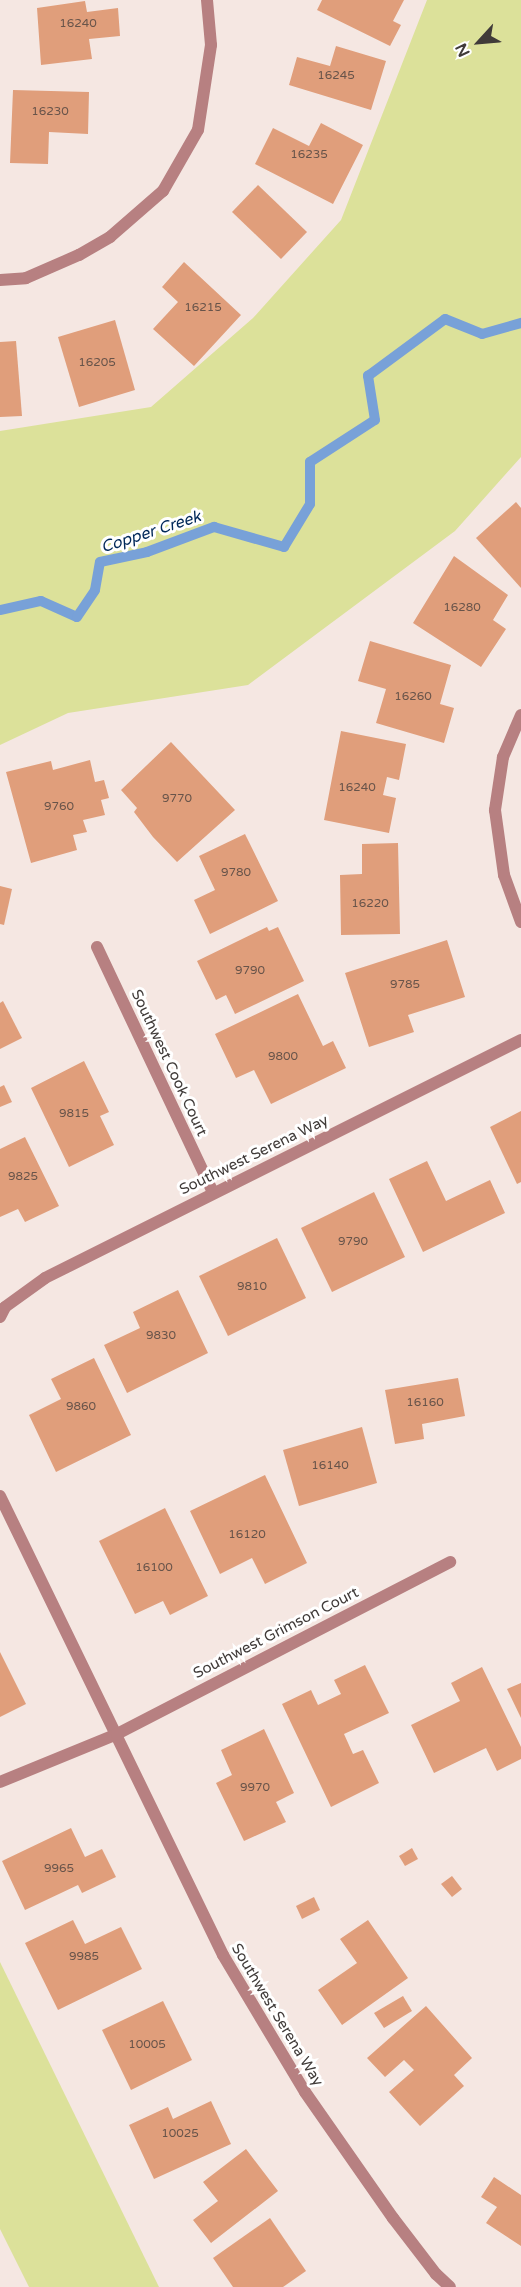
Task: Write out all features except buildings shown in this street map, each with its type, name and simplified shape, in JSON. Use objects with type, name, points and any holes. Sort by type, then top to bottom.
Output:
[{"type":"street","points":[[0,280],[26,278],[71,259],[110,237],[163,191],[198,130],[211,45],[207,0]]},
{"type":"street","points":[[521,715],[502,757],[495,810],[504,874],[521,922]]},
{"type":"street","name":"Southwest Cook Court","points":[[97,947],[213,1192]]},
{"type":"street","name":"Southwest Serena Way","points":[[2,1310],[45,1278],[521,1040]]},
{"type":"street","name":"Southwest Serena Way","points":[[0,1496],[223,1955],[299,2082],[393,2218],[436,2274],[450,2287]]},
{"type":"street","name":"Southwest Grimson Court","points":[[117,1734],[450,1562]]},
{"type":"street","points":[[0,1782],[117,1734]]},
{"type":"green space","points":[[427,0],[521,0],[521,457],[455,531],[248,685],[68,713],[0,745],[0,431],[151,407],[253,318],[341,220]]},
{"type":"green space","points":[[0,1962],[159,2287],[29,2287],[0,2229]]},
{"type":"waterway","name":"Copper Creek","points":[[0,610],[41,601],[77,617],[95,590],[100,562],[147,552],[214,527],[284,547],[310,504],[310,462],[375,420],[368,376],[445,319],[482,334],[521,323]]}]
